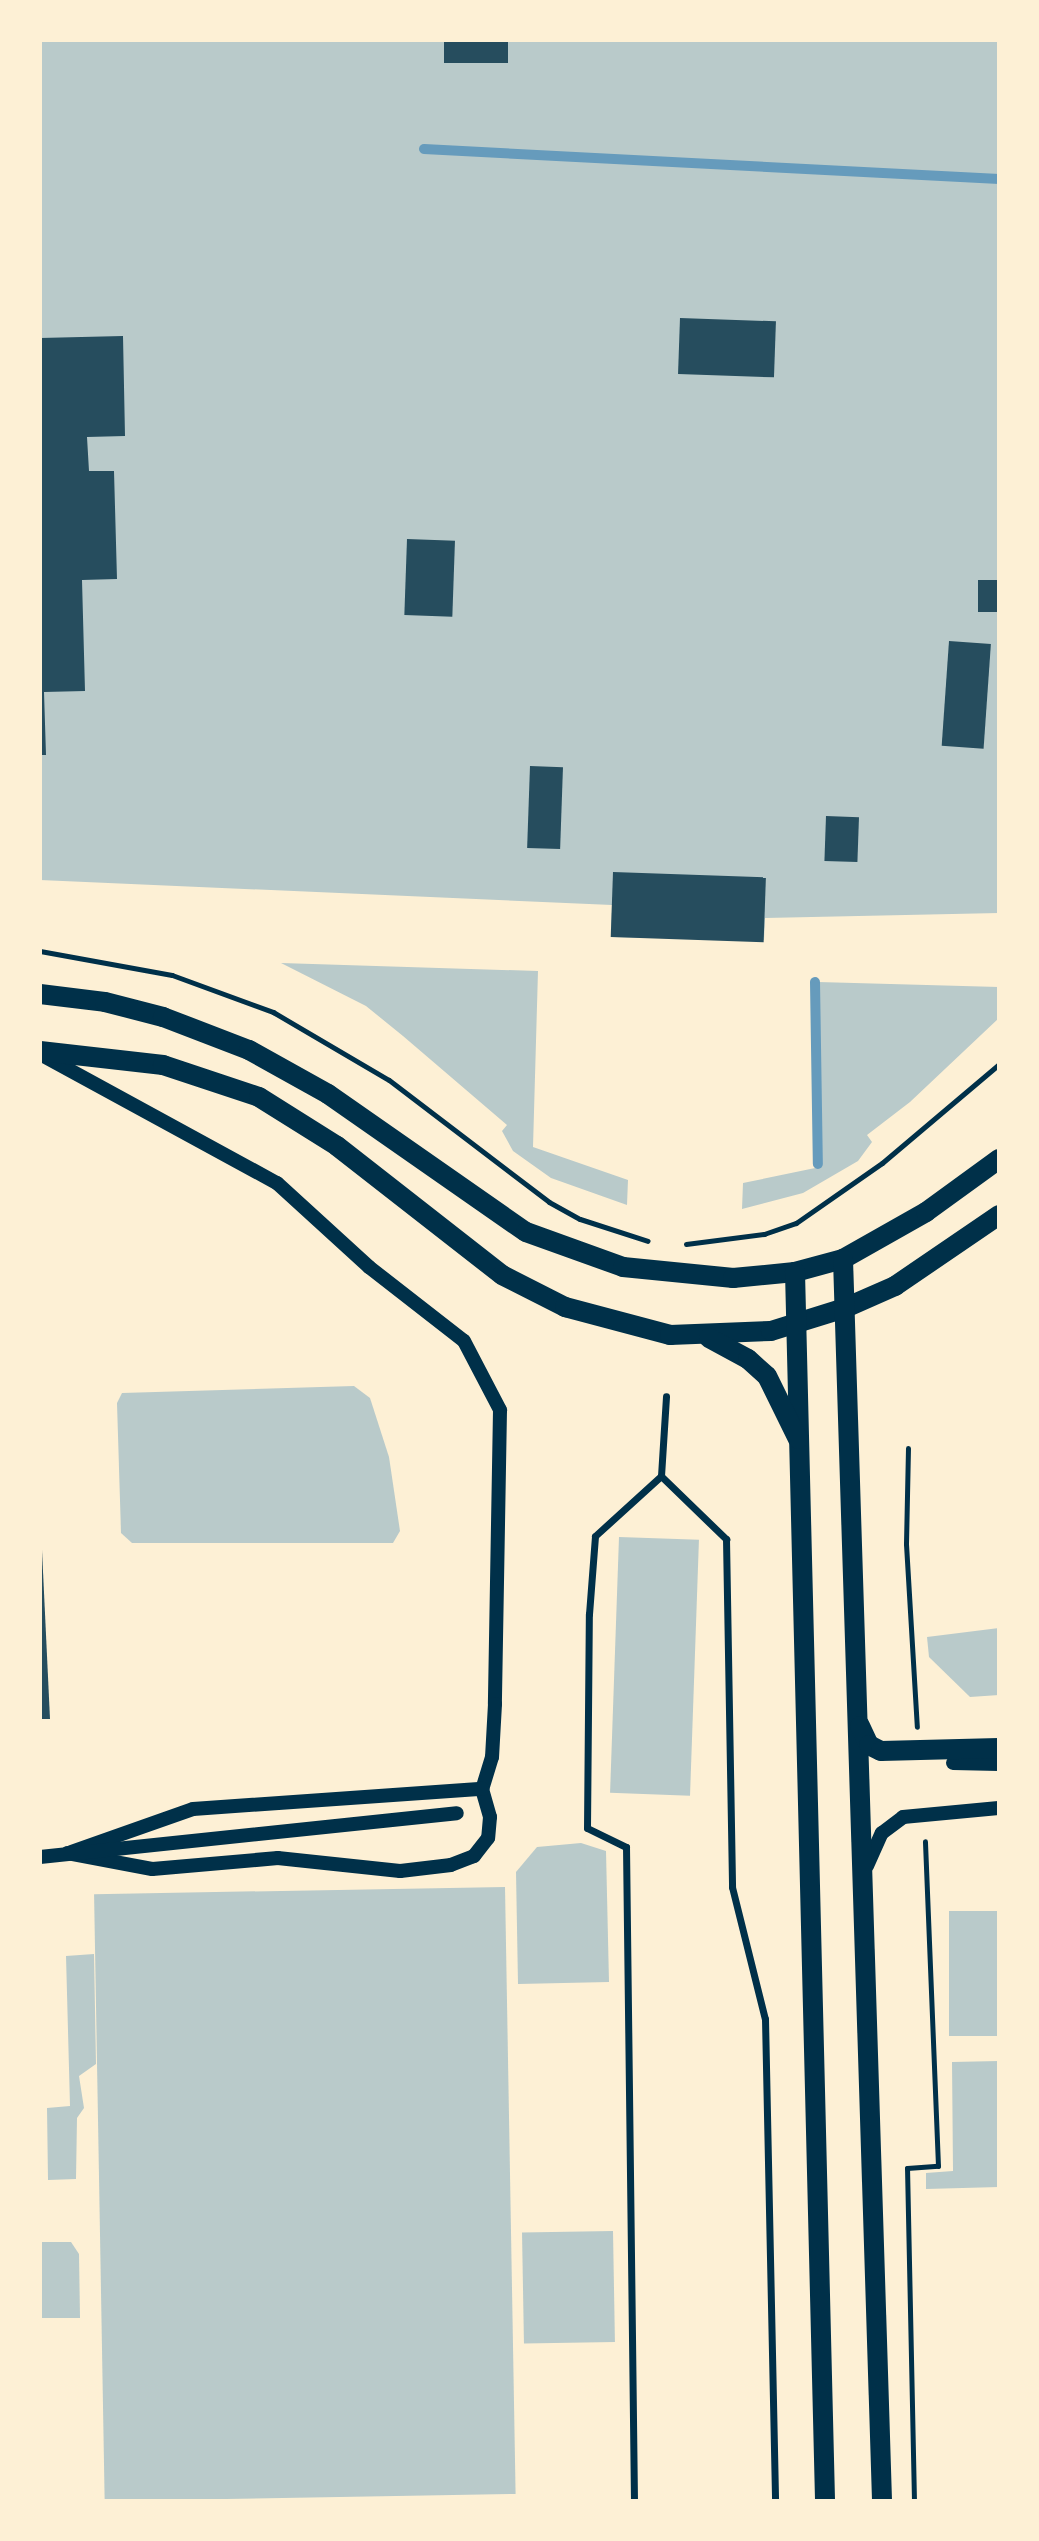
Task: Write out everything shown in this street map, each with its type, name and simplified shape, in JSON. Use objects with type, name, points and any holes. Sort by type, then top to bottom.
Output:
[{"type":"main road","points":[[40,994],[105,1002],[163,1017],[249,1050],[328,1094],[480,1204],[573,1253],[673,1274],[733,1278],[795,1272],[843,1259],[926,1212],[999,1159]]},
{"type":"main road","points":[[40,1052],[125,1057],[235,1086],[292,1114],[464,1248],[535,1293],[653,1331],[705,1337],[798,1324],[895,1286],[999,1215]]},
{"type":"main road","points":[[843,1259],[882,2501]]},
{"type":"main road","points":[[795,1272],[802,1448],[825,2501]]},
{"type":"main road","points":[[705,1337],[748,1359],[767,1376],[802,1448]]},
{"type":"main road","points":[[857,1714],[869,1745],[881,1751],[999,1748]]},
{"type":"street","points":[[40,1052],[277,1183],[369,1267],[464,1341],[500,1410],[495,1717],[492,1757],[482,1789],[488,1838],[474,1856],[451,1865],[400,1871],[278,1858],[152,1869],[67,1853]]},
{"type":"street","points":[[634,2501],[626,1847],[587,1828],[589,1614],[595,1536],[661,1476],[666,1396]]},
{"type":"street","points":[[661,1476],[726,1539],[732,1887],[765,2019],[775,2501]]},
{"type":"street","points":[[953,1763],[999,1764]]},
{"type":"street","points":[[67,1853],[193,1809],[482,1789]]},
{"type":"street","points":[[863,1890],[870,1853],[891,1823],[903,1817],[999,1808]]},
{"type":"street","points":[[40,1857],[457,1813]]},
{"type":"path","points":[[40,951],[172,975],[273,1012],[389,1080],[549,1202],[580,1219],[658,1243]]},
{"type":"path","points":[[675,1245],[764,1234],[796,1223],[882,1163],[999,1064]]},
{"type":"path","points":[[908,1448],[906,1544],[917,1728]]},
{"type":"path","points":[[914,2501],[907,2168],[938,2166],[925,1841]]},
{"type":"shaded area","points":[[40,40],[999,40],[999,913],[765,918],[764,940],[611,937],[612,905],[40,880]]},
{"type":"shaded area","points":[[281,963],[538,971],[533,1147],[628,1180],[627,1205],[551,1178],[513,1151],[502,1131],[507,1125],[366,1006]]},
{"type":"shaded area","points":[[818,982],[999,987],[999,1018],[910,1102],[867,1135],[872,1142],[858,1161],[803,1193],[742,1209],[743,1183],[820,1167]]},
{"type":"shaded area","points":[[354,1386],[370,1398],[389,1457],[400,1531],[393,1543],[132,1543],[121,1533],[117,1403],[122,1393]]},
{"type":"shaded area","points":[[619,1537],[699,1540],[690,1796],[610,1793]]},
{"type":"shaded area","points":[[999,1628],[999,1695],[970,1697],[929,1657],[927,1637]]},
{"type":"shaded area","points":[[581,1843],[606,1851],[609,1982],[518,1984],[516,1872],[537,1847]]},
{"type":"shaded area","points":[[505,1887],[516,2494],[105,2501],[94,1894]]},
{"type":"shaded area","points":[[949,1911],[999,1911],[999,2036],[949,2036]]},
{"type":"shaded area","points":[[94,1954],[96,2064],[79,2076],[84,2108],[77,2118],[76,2179],[48,2180],[47,2108],[70,2106],[66,1956]]},
{"type":"shaded area","points":[[999,2061],[999,2187],[926,2189],[926,2173],[953,2171],[952,2062]]},
{"type":"shaded area","points":[[613,2231],[615,2342],[524,2344],[522,2233]]},
{"type":"shaded area","points":[[40,2242],[71,2242],[79,2254],[80,2318],[40,2318]]},
{"type":"building","points":[[444,40],[508,40],[508,63],[444,63]]},
{"type":"building","points":[[680,318],[776,321],[774,377],[678,374]]},
{"type":"building","points":[[123,336],[125,436],[87,437],[89,471],[114,471],[117,579],[82,580],[85,691],[44,692],[46,755],[40,755],[40,338]]},
{"type":"building","points":[[407,539],[455,541],[452,617],[404,615]]},
{"type":"building","points":[[978,580],[999,580],[999,612],[978,612]]},
{"type":"building","points":[[949,641],[991,644],[984,749],[942,746]]},
{"type":"building","points":[[530,766],[563,767],[560,849],[527,848]]},
{"type":"building","points":[[826,816],[859,817],[857,862],[824,861]]},
{"type":"building","points":[[613,872],[766,877],[764,942],[611,937]]},
{"type":"building","points":[[40,1508],[50,1719],[40,1719]]},
{"type":"waterway","points":[[424,149],[999,179]]},
{"type":"waterway","points":[[815,982],[818,1164]]}]
